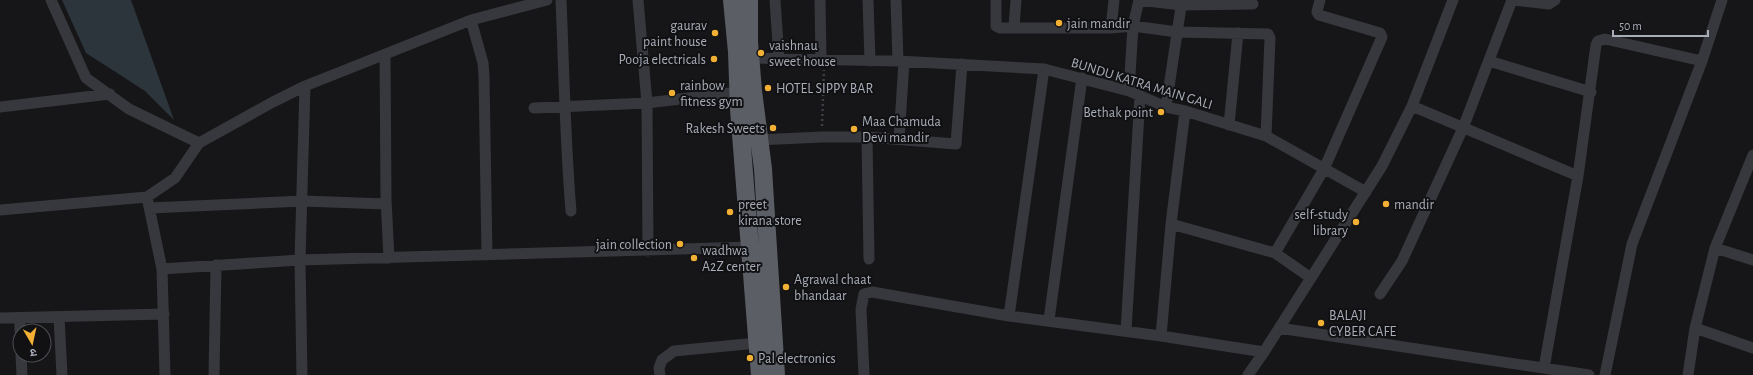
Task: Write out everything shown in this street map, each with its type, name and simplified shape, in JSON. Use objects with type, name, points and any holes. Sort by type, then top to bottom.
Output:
[{"type":"highway","points":[[732,0],[737,52],[738,109],[760,375]]},
{"type":"highway","points":[[749,0],[750,58],[763,169],[776,375]]},
{"type":"street","points":[[51,0],[86,78],[129,109],[199,143]]},
{"type":"street","points":[[0,210],[147,197],[175,178],[199,143],[305,86],[471,20],[547,0]]},
{"type":"street","points":[[561,0],[566,106],[566,150],[570,211]]},
{"type":"street","points":[[638,0],[647,104],[648,251]]},
{"type":"street","points":[[775,0],[779,59]]},
{"type":"street","points":[[820,0],[823,60]]},
{"type":"street","points":[[868,0],[870,61]]},
{"type":"street","points":[[896,0],[901,61],[898,139]]},
{"type":"street","points":[[996,0],[997,28],[1110,28],[1133,26],[1178,32],[1266,33],[1270,38],[1266,136]]},
{"type":"street","points":[[1014,27],[1016,0]]},
{"type":"street","points":[[1110,28],[1114,0]]},
{"type":"street","points":[[1129,91],[1133,26],[1139,0],[1182,3],[1253,4]]},
{"type":"street","points":[[1275,253],[1324,169],[1382,35],[1380,33],[1319,15],[1317,12],[1320,0]]},
{"type":"street","points":[[1248,375],[1382,166],[1412,106],[1453,0]]},
{"type":"street","points":[[1380,294],[1402,261],[1463,128],[1513,0],[1549,4],[1555,0]]},
{"type":"street","points":[[1605,375],[1632,244],[1702,61],[1722,0]]},
{"type":"street","points":[[1166,107],[1182,3]]},
{"type":"street","points":[[471,20],[483,63],[484,76],[487,255]]},
{"type":"street","points":[[1229,125],[1238,33]]},
{"type":"street","points":[[1544,368],[1578,176],[1591,92],[1596,46],[1598,41],[1605,39],[1702,61]]},
{"type":"street","points":[[385,54],[386,204],[389,258]]},
{"type":"street","name":"BUNDU KATRA MAIN GALI","points":[[750,58],[901,61],[1044,69],[1129,91],[1166,107],[1185,111],[1266,136],[1366,192]]},
{"type":"street","points":[[1488,61],[1591,92]]},
{"type":"street","points":[[759,140],[822,137],[867,137],[956,144],[962,64]]},
{"type":"street","points":[[1009,316],[1044,69]]},
{"type":"street","points":[[1049,320],[1082,78]]},
{"type":"street","points":[[302,375],[300,260],[303,202],[305,86]]},
{"type":"street","points":[[534,108],[647,104],[738,92]]},
{"type":"street","points":[[0,107],[110,94]]},
{"type":"street","points":[[1126,331],[1140,96]]},
{"type":"street","points":[[1412,106],[1578,176]]},
{"type":"street","points":[[1161,336],[1171,224],[1185,111]]},
{"type":"street","points":[[867,137],[869,259]]},
{"type":"street","points":[[1688,375],[1695,328],[1715,248],[1752,160]]},
{"type":"street","points":[[147,197],[162,269],[165,375]]},
{"type":"street","points":[[150,208],[303,202],[386,204]]},
{"type":"street","points":[[1171,224],[1275,253],[1311,278]]},
{"type":"street","points":[[162,269],[300,260],[750,247]]},
{"type":"street","points":[[1715,248],[1753,260]]},
{"type":"street","points":[[214,375],[216,265]]},
{"type":"street","points":[[864,375],[861,310],[863,298],[866,293],[872,292],[925,300],[1009,316],[1049,320],[1264,352]]},
{"type":"street","points":[[0,318],[164,314]]},
{"type":"street","points":[[59,317],[62,375]]},
{"type":"street","points":[[20,318],[20,323]]},
{"type":"street","points":[[1279,328],[1589,375]]},
{"type":"street","points":[[1695,328],[1753,348]]},
{"type":"street","points":[[660,375],[659,368],[662,360],[674,351],[758,343]]},
{"type":"street","points":[[21,363],[22,375]]},
{"type":"path","points":[[822,137],[823,60]]},
{"type":"shaded area","points":[[62,0],[131,0],[174,120],[145,91],[86,53]]},
{"type":"place","name":"jain mandir","points":[[1059,23]]},
{"type":"place","name":"gaurav paint house","points":[[715,33]]},
{"type":"place","name":"vaishnau sweet house","points":[[761,53]]},
{"type":"place","name":"Pooja electricals","points":[[714,59]]},
{"type":"place","name":"HOTEL SIPPY BAR","points":[[768,88]]},
{"type":"place","name":"rainbow fitness gym","points":[[672,93]]},
{"type":"place","name":"Bethak point","points":[[1161,112]]},
{"type":"place","name":"Rakesh Sweets","points":[[773,128]]},
{"type":"place","name":"Maa Chamuda Devi mandir","points":[[854,129]]},
{"type":"place","name":"mandir","points":[[1386,204]]},
{"type":"place","name":"preet kirana store","points":[[730,212]]},
{"type":"place","name":"self-study library","points":[[1356,222]]},
{"type":"place","name":"jain collection","points":[[680,244]]},
{"type":"place","name":"wadhwa A2Z center","points":[[694,258]]},
{"type":"place","name":"Agrawal chaat bhandaar","points":[[786,287]]},
{"type":"place","name":"BALAJI CYBER CAFE","points":[[1321,323]]},
{"type":"place","name":"Pal electronics","points":[[750,358]]}]
